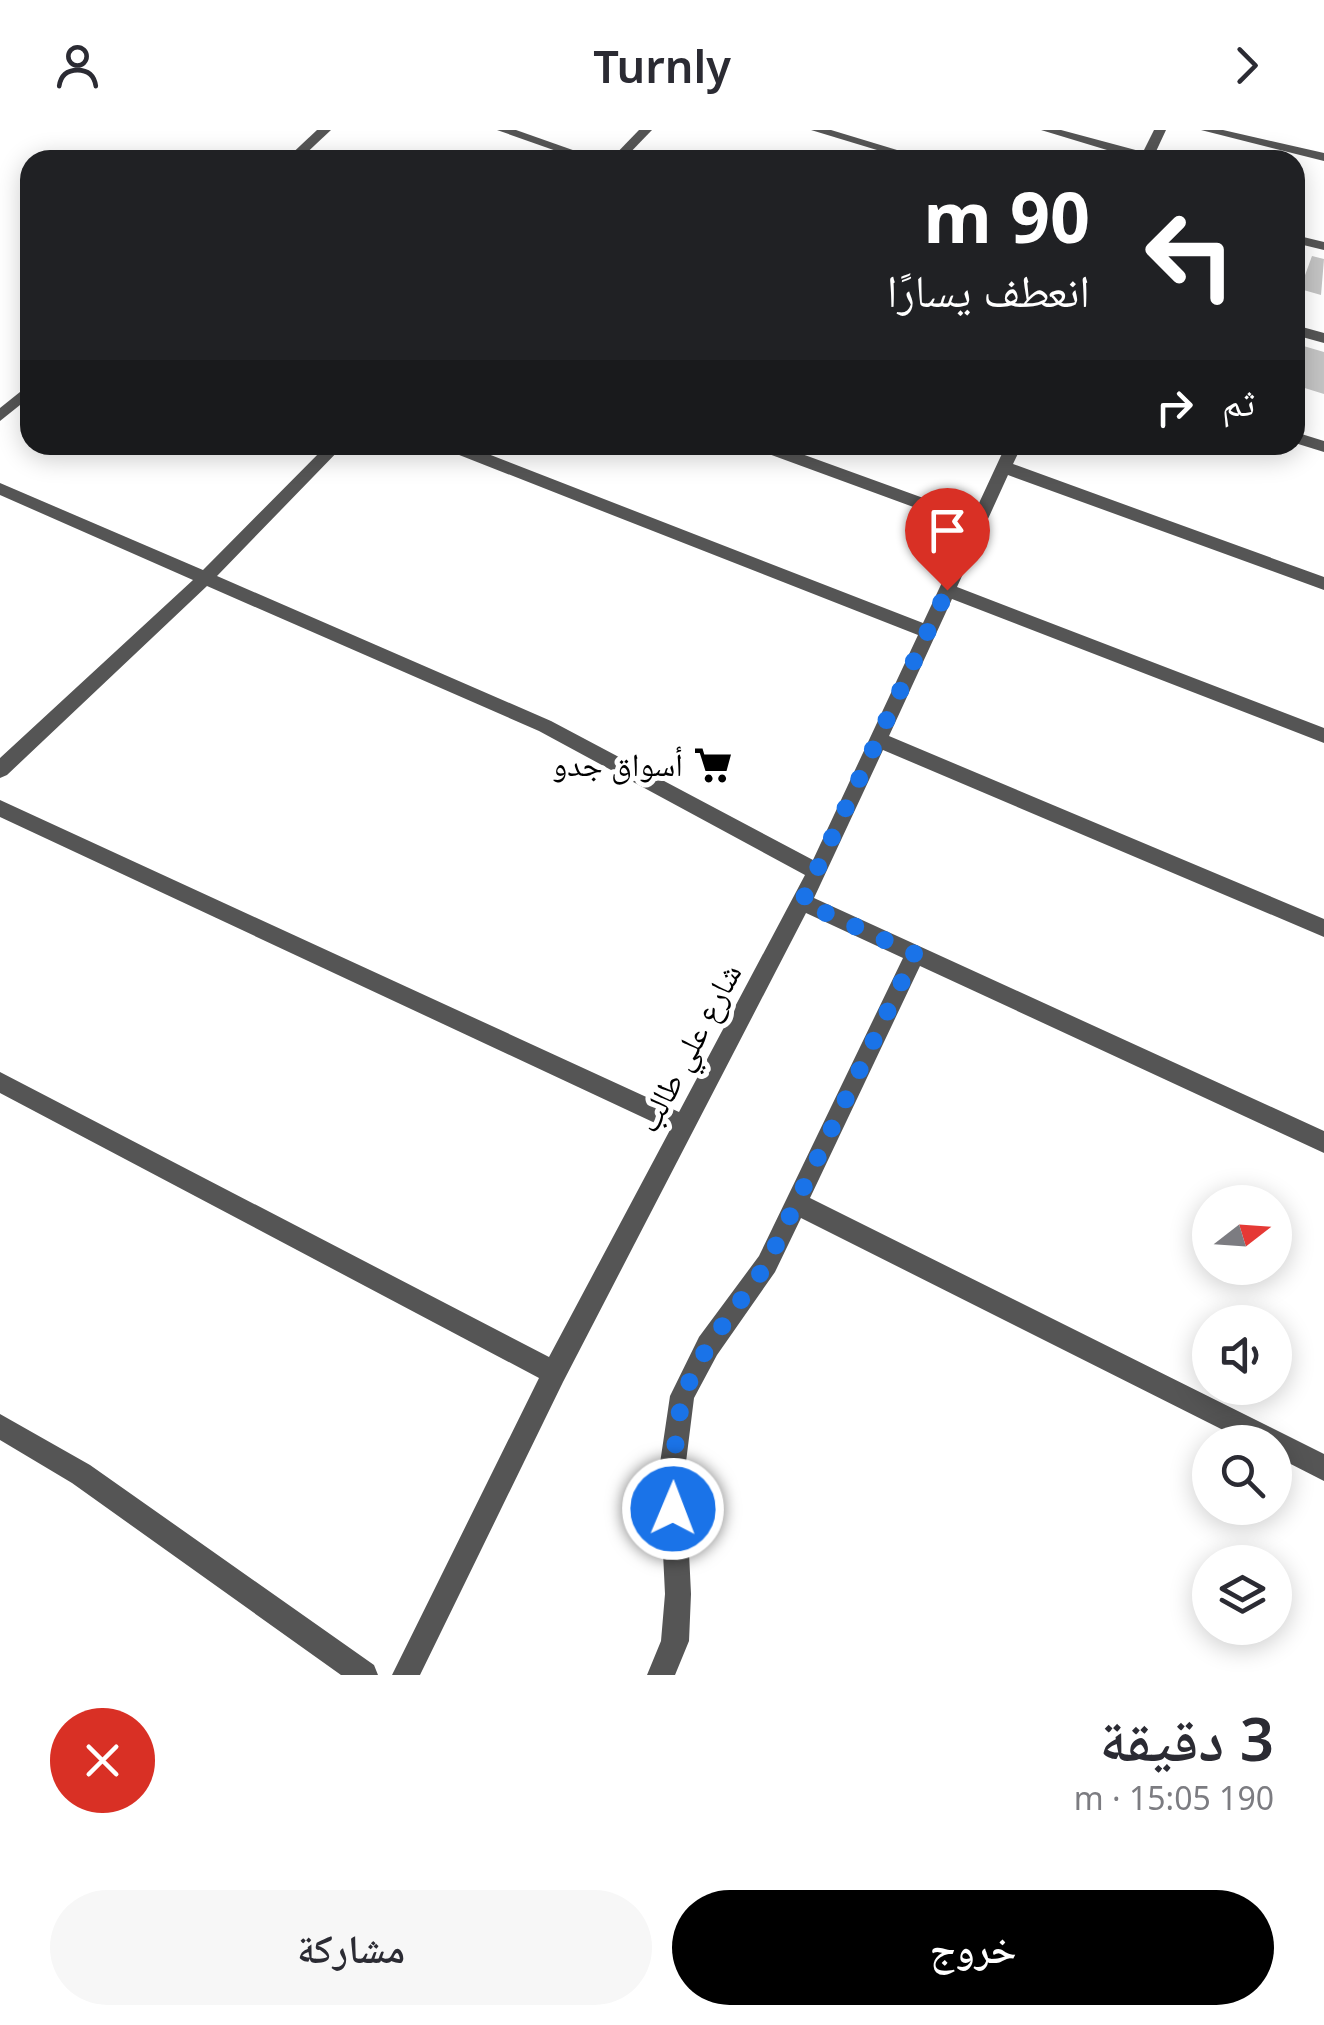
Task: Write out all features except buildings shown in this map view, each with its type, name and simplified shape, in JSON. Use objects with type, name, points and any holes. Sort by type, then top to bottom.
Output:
[{"type":"street","points":[[302,150],[325,130]]},
{"type":"street","points":[[503,130],[564,150]]},
{"type":"street","points":[[626,150],[646,130]]},
{"type":"street","points":[[817,130],[888,150]]},
{"type":"street","points":[[1047,130],[1115,150]]},
{"type":"street","points":[[1207,130],[1294,150]]},
{"type":"street","points":[[0,416],[20,399]]},
{"type":"street","points":[[0,770],[203,580],[326,455]]},
{"type":"street","points":[[476,455],[928,632]]},
{"type":"street","points":[[788,455],[978,524]]},
{"type":"street","name":"شارع علي طالب","points":[[406,1675],[554,1373],[817,872],[1009,455]]},
{"type":"street","points":[[1004,467],[1324,584]]},
{"type":"street","points":[[0,489],[545,726],[817,872]]},
{"type":"street","points":[[947,590],[1324,736]]},
{"type":"street","points":[[878,740],[1324,928]]},
{"type":"street","points":[[0,808],[684,1126]]},
{"type":"street","points":[[802,902],[1324,1142]]},
{"type":"street","points":[[661,1675],[675,1641],[678,1594],[672,1470],[682,1396],[708,1346],[767,1264],[915,954]]},
{"type":"street","points":[[0,1082],[554,1373]]},
{"type":"street","points":[[796,1202],[1238,1425]]},
{"type":"street","points":[[0,1426],[81,1474],[364,1675]]},
{"type":"street","points":[[1292,1452],[1324,1468]]},
{"type":"place","name":"أسواق جدو","points":[[713,765]]},
{"type":"route","points":[[673,1509],[672,1470],[682,1396],[708,1346],[767,1264],[915,954],[802,902],[947,590]]}]
